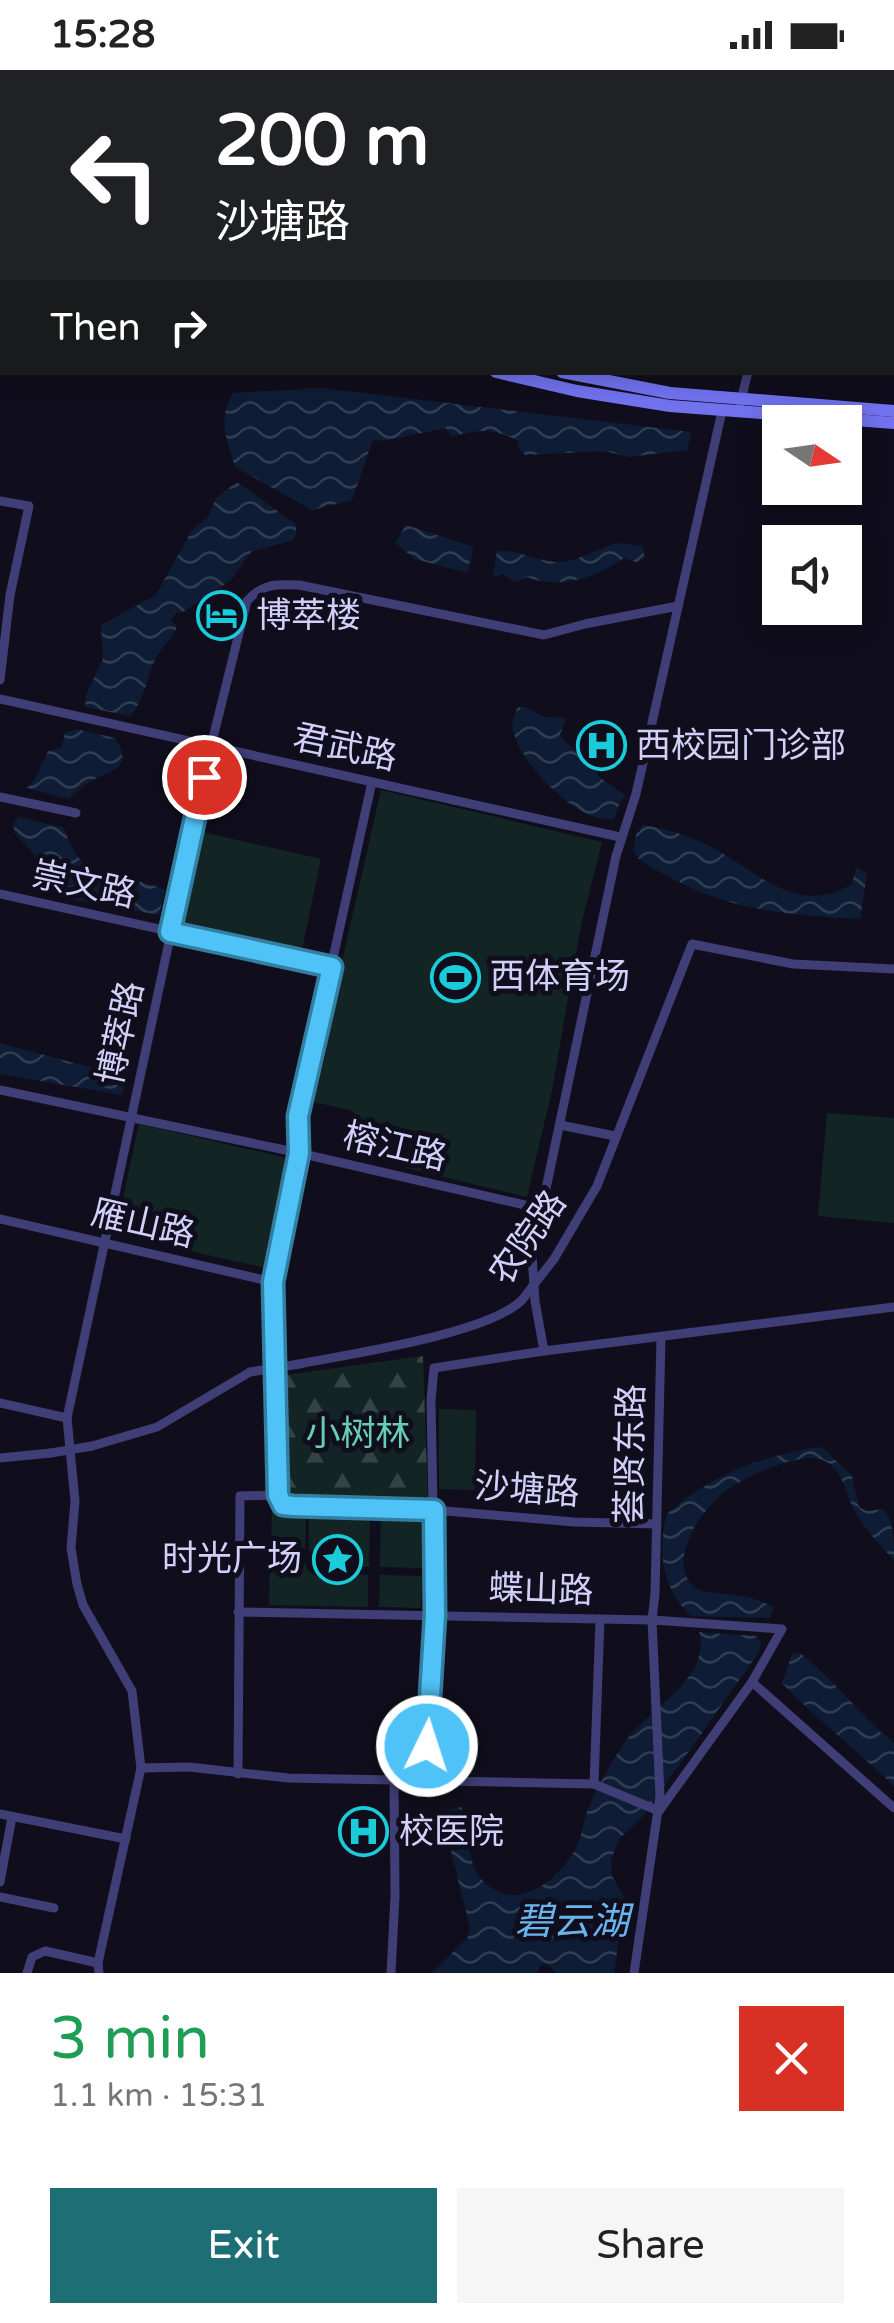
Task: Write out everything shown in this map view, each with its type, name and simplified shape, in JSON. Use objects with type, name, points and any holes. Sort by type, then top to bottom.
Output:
[{"type":"main road","points":[[514,375],[651,403],[722,411],[739,405],[894,411]]},
{"type":"main road","points":[[577,375],[739,405],[894,423]]},
{"type":"street","points":[[739,405],[747,375]]},
{"type":"street","points":[[544,1351],[532,1255],[620,837],[636,794],[722,411]]},
{"type":"street","points":[[0,501],[29,506],[10,595],[0,680]]},
{"type":"street","name":"博萃路","points":[[98,1968],[141,1768],[132,1690],[83,1605],[70,1548],[75,1502],[67,1418],[210,746],[247,601],[258,588],[300,585],[544,635],[678,606]]},
{"type":"street","name":"君武路","points":[[0,699],[620,837]]},
{"type":"street","points":[[238,1774],[240,1496],[278,1495],[273,1282],[299,1153],[298,1116],[372,782]]},
{"type":"street","points":[[0,797],[76,813]]},
{"type":"street","name":"崇文路","points":[[0,894],[332,967]]},
{"type":"street","name":"农院路","points":[[0,1458],[92,1446],[157,1427],[250,1372],[413,1341],[495,1319],[522,1300],[554,1259],[590,1198],[692,944],[794,964],[894,970]]},
{"type":"street","name":"榕江路","points":[[0,1090],[542,1208]]},
{"type":"street","points":[[560,1125],[615,1136]]},
{"type":"street","name":"雁山路","points":[[0,1219],[273,1282]]},
{"type":"street","points":[[424,1779],[435,1615],[432,1371],[438,1366],[544,1351],[894,1307]]},
{"type":"street","name":"荟贤东路","points":[[634,1973],[655,1809],[660,1796],[652,1620],[661,1338]]},
{"type":"street","points":[[0,1403],[67,1418]]},
{"type":"street","name":"沙塘路","points":[[278,1495],[283,1505],[293,1506],[657,1524]]},
{"type":"street","name":"蝶山路","points":[[238,1612],[652,1620],[782,1629],[752,1682]]},
{"type":"street","points":[[597,1784],[600,1619]]},
{"type":"street","points":[[141,1768],[188,1767],[288,1778],[597,1784],[655,1809],[752,1682],[894,1808]]},
{"type":"street","points":[[391,1973],[394,1779]]},
{"type":"street","points":[[0,1814],[126,1840]]},
{"type":"street","points":[[0,1882],[12,1817]]},
{"type":"street","points":[[0,1897],[54,1908]]},
{"type":"street","points":[[27,1973],[32,1957],[46,1951],[98,1968]]},
{"type":"green space","name":"西体育场","points":[[381,790],[602,842],[581,925],[552,1090],[527,1197],[406,1168],[414,1134],[358,1121],[353,1111],[314,1102],[327,1048],[327,1027]]},
{"type":"green space","points":[[198,831],[321,859],[301,954],[186,927],[181,915]]},
{"type":"green space","points":[[827,1113],[894,1118],[894,1223],[818,1216]]},
{"type":"green space","points":[[139,1124],[291,1159],[266,1268],[115,1234]]},
{"type":"green space","name":"小树林","points":[[423,1356],[428,1505],[294,1498],[287,1487],[286,1375]]},
{"type":"green space","points":[[439,1409],[476,1410],[475,1490],[439,1489]]},
{"type":"green space","points":[[272,1511],[306,1511],[305,1549],[271,1548]]},
{"type":"green space","points":[[309,1511],[370,1513],[369,1567],[337,1566],[335,1552],[324,1545],[309,1552]]},
{"type":"green space","points":[[381,1513],[424,1514],[422,1568],[380,1567]]},
{"type":"green space","points":[[270,1561],[305,1562],[308,1571],[319,1577],[368,1575],[368,1607],[269,1605]]},
{"type":"green space","points":[[380,1575],[422,1576],[421,1608],[379,1607]]},
{"type":"water","points":[[321,388],[691,432],[687,450],[629,457],[604,451],[525,455],[518,448],[518,441],[501,434],[478,431],[452,437],[446,428],[383,441],[373,439],[352,500],[312,510],[235,467],[224,421],[233,393]]},
{"type":"water","points":[[237,482],[296,524],[293,540],[251,552],[231,580],[176,613],[171,620],[177,626],[154,661],[131,716],[85,707],[86,695],[103,659],[101,625],[156,595],[192,530],[208,517],[216,498]]},
{"type":"water","points":[[406,525],[474,547],[467,573],[415,559],[395,543]]},
{"type":"water","points":[[616,543],[642,546],[645,557],[639,563],[624,558],[602,571],[564,582],[527,577],[515,582],[503,574],[493,577],[497,551],[561,562]]},
{"type":"water","points":[[518,707],[544,717],[566,718],[560,735],[592,764],[598,776],[626,796],[614,819],[584,813],[538,774],[513,730]]},
{"type":"water","points":[[76,729],[115,738],[122,757],[117,768],[69,799],[27,788],[48,751],[61,748],[65,733]]},
{"type":"water","points":[[19,817],[64,828],[72,848],[93,870],[165,890],[159,915],[63,898],[15,834],[13,823]]},
{"type":"water","points":[[643,825],[700,841],[765,880],[798,894],[833,893],[852,884],[856,867],[867,874],[860,919],[772,911],[694,889],[640,860],[633,851]]},
{"type":"water","points":[[0,1043],[126,1077],[122,1095],[0,1074]]},
{"type":"water","points":[[823,1448],[852,1476],[859,1507],[866,1511],[884,1509],[892,1526],[894,1560],[859,1518],[840,1476],[830,1464],[813,1458],[786,1462],[723,1493],[697,1523],[685,1549],[686,1575],[693,1586],[763,1602],[773,1608],[770,1618],[691,1616],[674,1594],[664,1569],[662,1542],[667,1514],[719,1478],[775,1456]]},
{"type":"water","name":"碧云湖","points":[[699,1632],[756,1636],[761,1643],[759,1652],[643,1816],[619,1839],[611,1860],[612,1876],[625,1899],[614,1973],[557,1973],[547,1964],[541,1965],[537,1973],[432,1973],[468,1937],[470,1928],[441,1811],[462,1807],[462,1838],[468,1841],[476,1870],[490,1887],[520,1895],[543,1885],[563,1867],[577,1846],[591,1802],[625,1742],[688,1678],[701,1649]]},
{"type":"water","points":[[800,1653],[894,1743],[894,1786],[782,1683],[792,1654]]},
{"type":"place","name":"博萃楼","points":[[221,616]]},
{"type":"place","name":"西校园门诊部","points":[[601,746]]},
{"type":"place","name":"西体育场","points":[[455,977]]},
{"type":"place","name":"时光广场","points":[[337,1559]]},
{"type":"place","name":"校医院","points":[[364,1832]]},
{"type":"route","points":[[204,777],[170,932],[332,967],[298,1116],[299,1153],[273,1282],[278,1495],[283,1505],[293,1506],[434,1510],[435,1615],[427,1746]]}]
